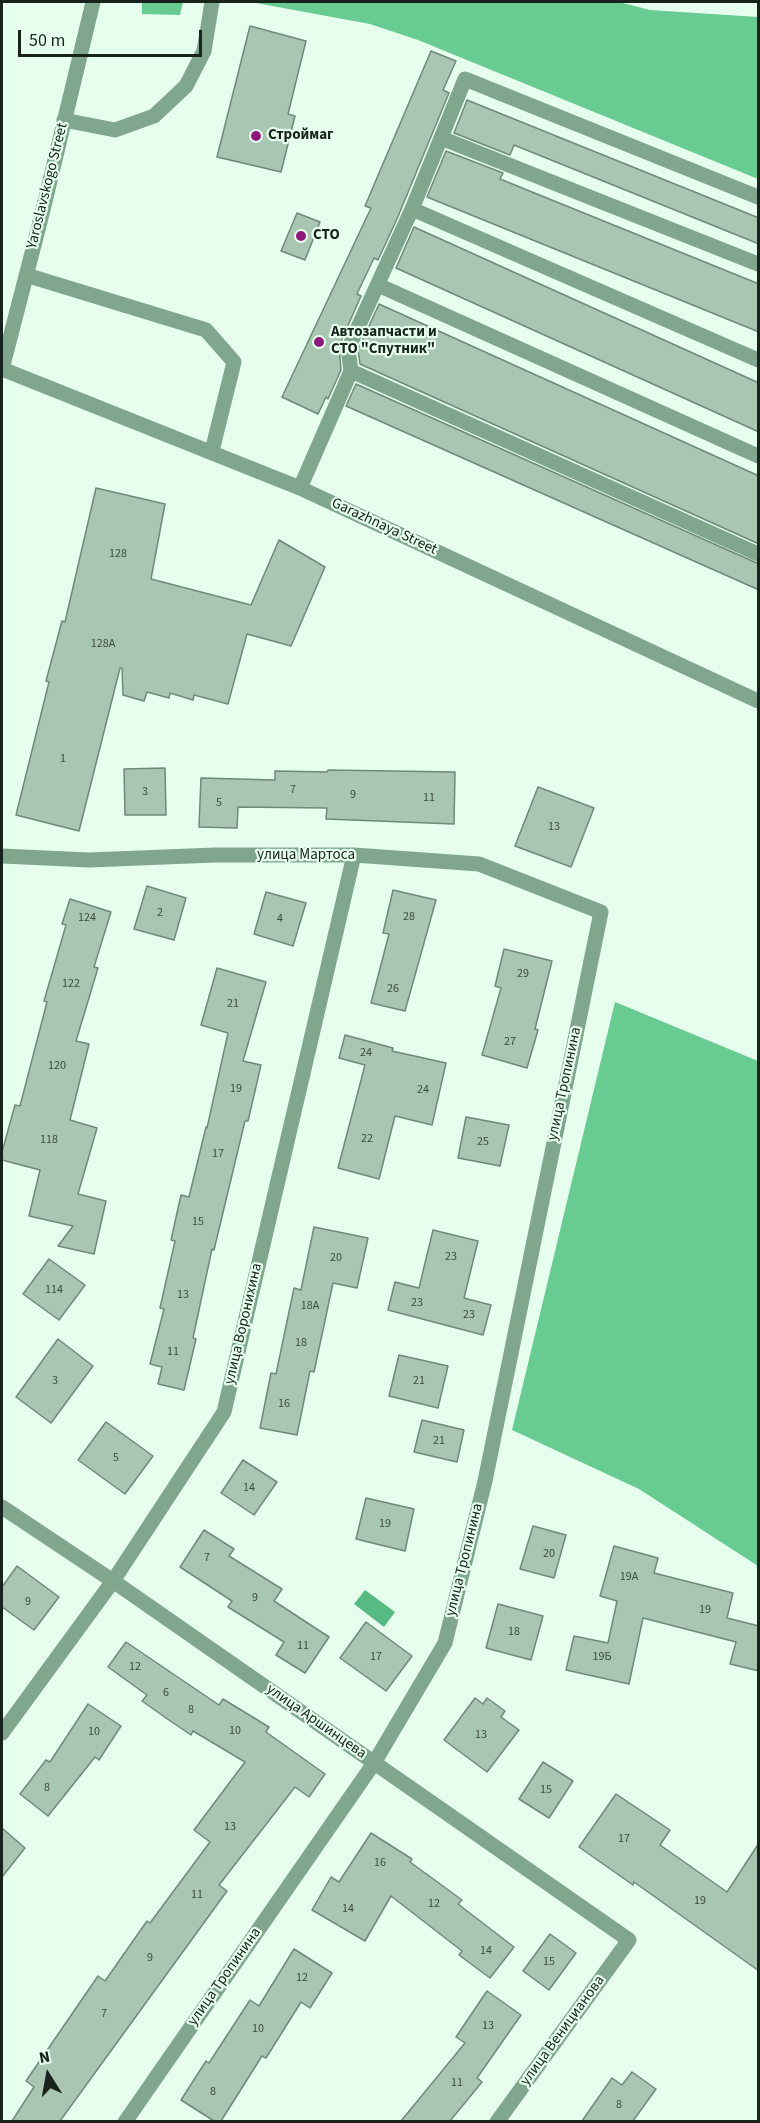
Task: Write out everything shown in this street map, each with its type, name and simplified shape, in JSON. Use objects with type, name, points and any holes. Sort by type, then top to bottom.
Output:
[{"type":"street","name":"Yaroslavskogo Street","points":[[2,369],[93,2]]},
{"type":"street","points":[[64,120],[115,129],[154,116],[186,86],[204,51],[212,2]]},
{"type":"street","points":[[300,488],[351,371],[348,349],[412,209],[465,79],[759,197]]},
{"type":"street","points":[[441,138],[759,264]]},
{"type":"street","points":[[412,209],[759,360]]},
{"type":"street","points":[[26,275],[206,330],[234,362],[212,451]]},
{"type":"street","points":[[378,285],[759,456]]},
{"type":"street","name":"Garazhnaya Street","points":[[2,369],[300,488],[759,700]]},
{"type":"street","points":[[351,371],[759,554]]},
{"type":"street","name":"улица Мартоса","points":[[2,856],[89,860],[215,855],[354,855],[479,864],[601,912]]},
{"type":"street","name":"улица Воронихина","points":[[2,1733],[113,1581],[224,1412],[354,855]]},
{"type":"street","name":"улица Тропинина","points":[[124,2121],[374,1763],[445,1643],[485,1481],[601,912]]},
{"type":"street","name":"улица Аршинцева","points":[[2,1507],[113,1581],[629,1940]]},
{"type":"street","name":"улица Веницианова","points":[[497,2121],[629,1940]]},
{"type":"shaded area","points":[[142,2],[183,2],[180,15],[142,14]]},
{"type":"shaded area","points":[[255,2],[619,2],[650,10],[758,17],[758,179],[418,40],[370,24]]},
{"type":"shaded area","points":[[615,1002],[758,1061],[758,1566],[639,1489],[512,1430]]},
{"type":"shaded area","points":[[365,1590],[395,1612],[384,1627],[354,1604]]},
{"type":"building","points":[[250,26],[306,41],[288,114],[295,116],[281,172],[217,157]]},
{"type":"building","points":[[431,51],[456,61],[443,90],[449,93],[397,219],[378,260],[374,258],[357,294],[361,296],[339,346],[341,370],[328,399],[326,397],[318,414],[282,397],[371,208],[365,206]]},
{"type":"building","points":[[467,100],[759,218],[759,244],[514,145],[510,155],[454,133]]},
{"type":"building","points":[[446,151],[503,173],[500,179],[759,284],[759,332],[427,197]]},
{"type":"building","name":"СТО","points":[[297,213],[320,222],[305,260],[281,251]]},
{"type":"building","points":[[414,227],[759,383],[759,432],[396,268]]},
{"type":"building","points":[[379,304],[759,476],[759,544],[360,364],[358,350]]},
{"type":"building","points":[[356,384],[759,564],[759,590],[346,406]]},
{"type":"building","points":[[96,488],[165,504],[151,579],[251,605],[279,540],[325,567],[291,646],[247,634],[228,704],[194,695],[193,700],[170,693],[169,698],[147,692],[144,701],[123,695],[122,668],[120,668],[79,831],[16,815],[49,682],[46,681],[62,621],[65,622]]},
{"type":"building","points":[[165,768],[166,815],[125,815],[124,769]]},
{"type":"building","points":[[328,770],[455,772],[454,824],[326,819],[327,808],[238,807],[237,828],[199,827],[201,778],[275,780],[275,771],[327,772]]},
{"type":"building","points":[[538,787],[594,808],[571,867],[515,846]]},
{"type":"building","points":[[147,886],[186,898],[174,940],[134,929]]},
{"type":"building","points":[[393,890],[436,900],[405,1011],[371,1003],[389,934],[383,933]]},
{"type":"building","points":[[266,892],[306,903],[293,946],[254,934]]},
{"type":"building","points":[[70,899],[111,912],[94,967],[98,968],[76,1041],[89,1044],[70,1120],[97,1128],[78,1194],[106,1201],[94,1254],[58,1246],[73,1226],[29,1216],[40,1170],[2,1160],[2,1152],[15,1105],[20,1106],[47,1002],[44,1001],[66,925],[62,924]]},
{"type":"building","points":[[504,949],[552,961],[535,1029],[538,1030],[527,1068],[482,1055],[501,988],[495,986]]},
{"type":"building","points":[[217,968],[266,982],[243,1061],[261,1065],[214,1250],[212,1249],[193,1338],[196,1339],[184,1390],[158,1384],[162,1367],[150,1364],[164,1309],[160,1308],[175,1241],[171,1240],[181,1195],[189,1197],[228,1033],[201,1025]]},
{"type":"building","points":[[345,1035],[393,1048],[392,1051],[446,1063],[432,1125],[395,1116],[379,1179],[338,1168],[365,1065],[339,1058]]},
{"type":"building","points":[[466,1117],[509,1125],[500,1166],[458,1158]]},
{"type":"building","points":[[314,1227],[368,1238],[357,1288],[333,1283],[314,1372],[310,1371],[297,1435],[260,1428],[271,1373],[276,1374],[294,1288],[301,1290]]},
{"type":"building","points":[[433,1230],[478,1241],[464,1298],[491,1305],[483,1335],[388,1310],[395,1282],[419,1288]]},
{"type":"building","points":[[49,1259],[85,1285],[59,1320],[23,1294]]},
{"type":"building","points":[[58,1339],[93,1366],[51,1423],[16,1397]]},
{"type":"building","points":[[399,1355],[448,1366],[438,1408],[389,1396]]},
{"type":"building","points":[[422,1420],[464,1430],[457,1462],[414,1452]]},
{"type":"building","points":[[106,1422],[153,1456],[125,1494],[78,1460]]},
{"type":"building","points":[[243,1460],[277,1482],[254,1515],[221,1493]]},
{"type":"building","points":[[366,1498],[414,1509],[405,1551],[356,1539]]},
{"type":"building","points":[[533,1526],[566,1535],[554,1578],[520,1569]]},
{"type":"building","points":[[204,1530],[234,1549],[229,1556],[282,1589],[274,1601],[329,1637],[305,1673],[276,1655],[284,1642],[228,1607],[232,1601],[180,1567]]},
{"type":"building","points":[[614,1546],[658,1558],[654,1573],[733,1593],[727,1618],[759,1626],[759,1671],[730,1664],[736,1642],[643,1618],[629,1684],[566,1670],[574,1636],[608,1643],[617,1601],[600,1596]]},
{"type":"building","points":[[17,1566],[59,1597],[34,1630],[2,1607],[2,1587]]},
{"type":"building","points":[[498,1604],[543,1616],[531,1660],[486,1648]]},
{"type":"building","points":[[366,1622],[412,1656],[386,1691],[340,1658]]},
{"type":"building","points":[[126,1642],[219,1705],[223,1699],[269,1727],[266,1732],[325,1774],[309,1797],[295,1787],[219,1885],[227,1891],[60,2121],[12,2121],[34,2087],[26,2081],[98,1976],[105,1981],[147,1921],[150,1923],[210,1842],[194,1830],[245,1762],[193,1731],[191,1735],[166,1718],[142,1701],[147,1695],[108,1667]]},
{"type":"building","points":[[475,1698],[483,1704],[487,1698],[505,1711],[501,1717],[519,1730],[487,1772],[444,1740]]},
{"type":"building","points":[[88,1704],[121,1726],[99,1760],[95,1757],[48,1816],[20,1794],[46,1760],[50,1762]]},
{"type":"building","points":[[543,1762],[573,1781],[549,1818],[519,1799]]},
{"type":"building","points":[[616,1794],[670,1830],[660,1845],[727,1892],[759,1843],[759,1971],[634,1882],[633,1885],[579,1847]]},
{"type":"building","points":[[2,1828],[25,1848],[2,1877]]},
{"type":"building","points":[[371,1833],[412,1859],[410,1862],[462,1900],[458,1904],[514,1947],[490,1978],[459,1955],[462,1951],[391,1896],[365,1941],[312,1910],[331,1877],[339,1882]]},
{"type":"building","points":[[550,1934],[576,1953],[549,1990],[523,1971]]},
{"type":"building","points":[[294,1949],[332,1973],[310,2008],[301,2002],[266,2058],[262,2056],[221,2121],[214,2121],[181,2100],[206,2061],[209,2063],[250,2000],[259,2006]]},
{"type":"building","points":[[487,1991],[521,2015],[477,2078],[482,2082],[450,2121],[401,2121],[465,2043],[456,2037]]},
{"type":"building","points":[[632,2072],[656,2089],[633,2121],[582,2121],[612,2078],[622,2085]]},
{"type":"place","name":"Строймаг","points":[[256,136]]},
{"type":"place","name":"СТО","points":[[301,236]]},
{"type":"place","name":"Автозапчасти и СТО \"Спутник\"","points":[[319,342]]}]
